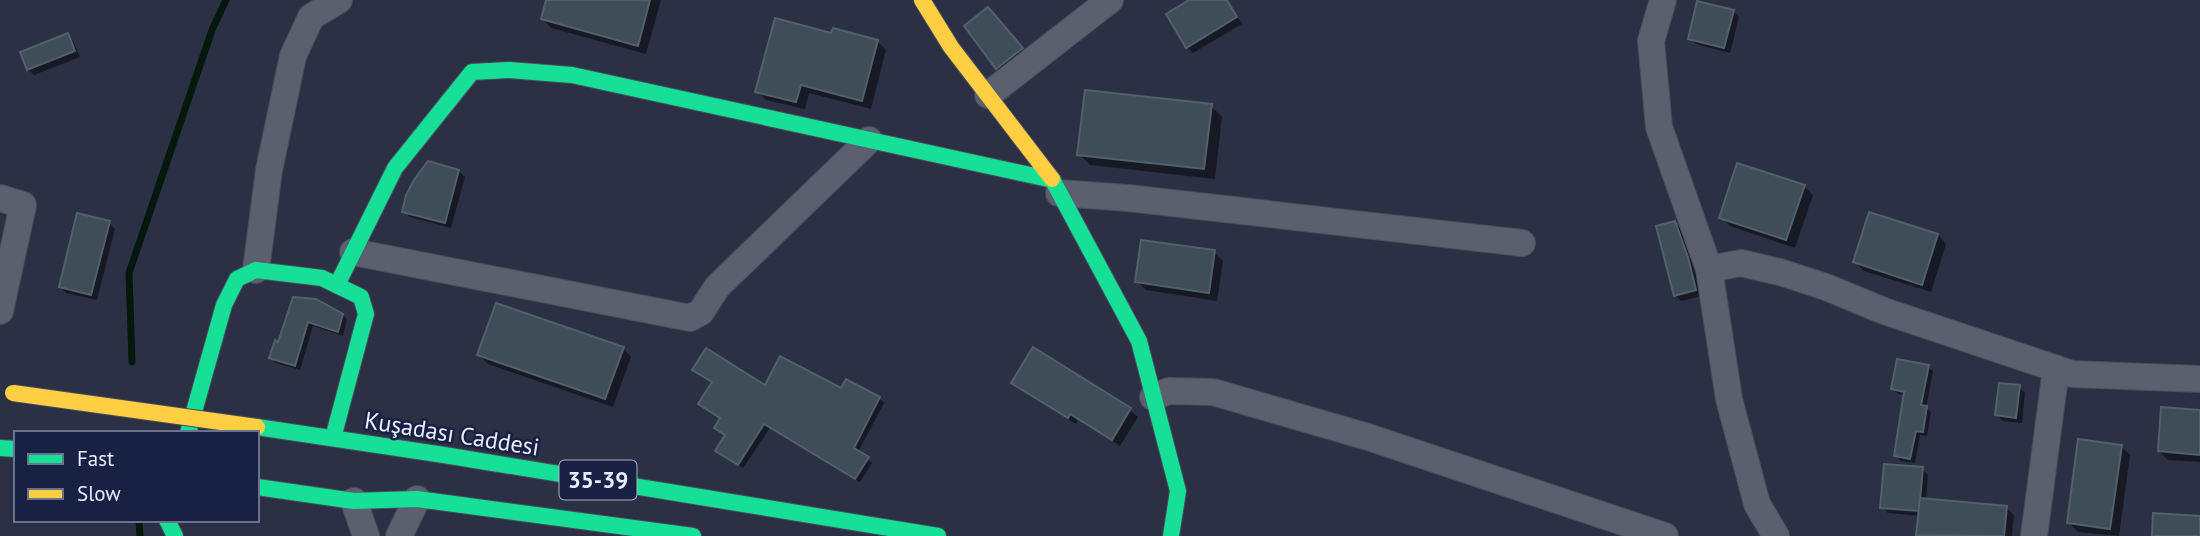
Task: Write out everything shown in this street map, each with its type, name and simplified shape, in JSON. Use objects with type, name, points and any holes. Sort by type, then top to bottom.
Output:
[{"type":"main road","points":[[922,0],[951,47],[1056,187],[1139,341],[1178,491],[1171,536]]},
{"type":"main road","points":[[337,285],[395,168],[472,72],[509,70],[572,75],[869,140],[1056,187]]},
{"type":"main road","points":[[189,431],[224,305],[237,279],[256,270],[322,278],[361,298],[366,314],[334,438]]},
{"type":"main road","name":"Kuşadası Caddesi","points":[[6,392],[334,438],[938,536]]},
{"type":"main road","name":"35-39","points":[[259,487],[354,501],[417,499],[693,536]]},
{"type":"street","points":[[256,270],[269,170],[293,56],[311,17],[339,0]]},
{"type":"street","points":[[988,95],[1110,0]]},
{"type":"street","points":[[1663,0],[1651,41],[1659,127],[1709,270],[1729,399],[1757,504],[1776,536]]},
{"type":"street","points":[[353,253],[690,318],[701,312],[717,287],[869,140]]},
{"type":"street","points":[[1056,187],[1128,198],[1522,243]]},
{"type":"street","points":[[0,198],[23,205],[0,310]]},
{"type":"street","points":[[1709,270],[1741,263],[1780,272],[1826,287],[1884,311],[2072,374],[2200,379]]},
{"type":"street","points":[[2034,536],[2056,369]]},
{"type":"street","points":[[1153,397],[1169,391],[1213,392],[1368,437],[1665,536]]},
{"type":"street","points":[[399,536],[417,499]]},
{"type":"street","points":[[354,501],[366,536]]},
{"type":"building","points":[[546,0],[650,0],[638,46],[541,19]]},
{"type":"building","points":[[1189,0],[1227,0],[1237,17],[1186,48],[1166,14]]},
{"type":"building","points":[[1697,1],[1734,10],[1724,48],[1688,39]]},
{"type":"building","points":[[988,7],[1023,48],[996,69],[964,26]]},
{"type":"building","points":[[775,18],[831,33],[833,28],[878,40],[862,101],[801,85],[796,102],[755,92]]},
{"type":"building","points":[[68,33],[75,51],[27,70],[20,52]]},
{"type":"building","points":[[1085,90],[1212,104],[1204,169],[1077,155]]},
{"type":"building","points":[[428,161],[459,170],[445,223],[402,212],[406,195]]},
{"type":"building","points":[[1737,163],[1805,185],[1786,240],[1719,218]]},
{"type":"building","points":[[1869,212],[1938,234],[1922,285],[1853,262]]},
{"type":"building","points":[[77,213],[110,221],[91,295],[59,287]]},
{"type":"building","points":[[1675,221],[1696,290],[1674,296],[1656,226]]},
{"type":"building","points":[[1141,240],[1215,250],[1209,293],[1135,282]]},
{"type":"building","points":[[293,297],[316,299],[343,314],[338,332],[308,322],[295,366],[269,358],[275,340],[278,342]]},
{"type":"building","points":[[496,303],[624,347],[605,399],[477,355]]},
{"type":"building","points":[[1033,347],[1131,408],[1112,440],[1070,414],[1068,418],[1011,383]]},
{"type":"building","points":[[706,348],[765,385],[780,356],[841,388],[846,379],[880,397],[854,448],[869,457],[855,479],[764,424],[738,465],[715,451],[725,435],[714,428],[720,418],[698,404],[712,382],[692,370]]},
{"type":"building","points":[[1897,359],[1929,365],[1921,405],[1927,406],[1923,432],[1916,431],[1910,459],[1894,456],[1904,392],[1891,389]]},
{"type":"building","points":[[1999,383],[2020,385],[2016,418],[1995,415]]},
{"type":"building","points":[[2161,407],[2200,410],[2200,455],[2158,451]]},
{"type":"building","points":[[2078,439],[2122,445],[2110,529],[2067,523]]},
{"type":"building","points":[[1884,464],[1923,467],[1919,511],[1880,508]]},
{"type":"building","points":[[1920,498],[2007,506],[2004,536],[1916,535]]},
{"type":"building","points":[[2153,513],[2200,516],[2200,536],[2152,536]]},
{"type":"waterway","points":[[132,362],[129,273],[212,30],[226,0]]},
{"type":"waterway","points":[[139,522],[140,536]]},
{"type":"traffic: fast","points":[[337,285],[395,168],[472,72],[509,70],[572,75],[1053,180]]},
{"type":"traffic: fast","points":[[1052,179],[1139,341],[1178,491],[1171,536]]},
{"type":"traffic: fast","points":[[189,431],[224,305],[237,279],[256,270],[322,278],[361,297],[366,314],[333,438]]},
{"type":"traffic: fast","points":[[257,427],[938,536]]},
{"type":"traffic: fast","points":[[0,448],[14,449]]},
{"type":"traffic: fast","points":[[259,487],[354,501],[417,499],[693,536]]},
{"type":"traffic: fast","points":[[168,522],[175,536]]},
{"type":"traffic: slow","points":[[922,0],[951,47],[1052,179]]},
{"type":"traffic: slow","points":[[13,393],[257,427]]}]
